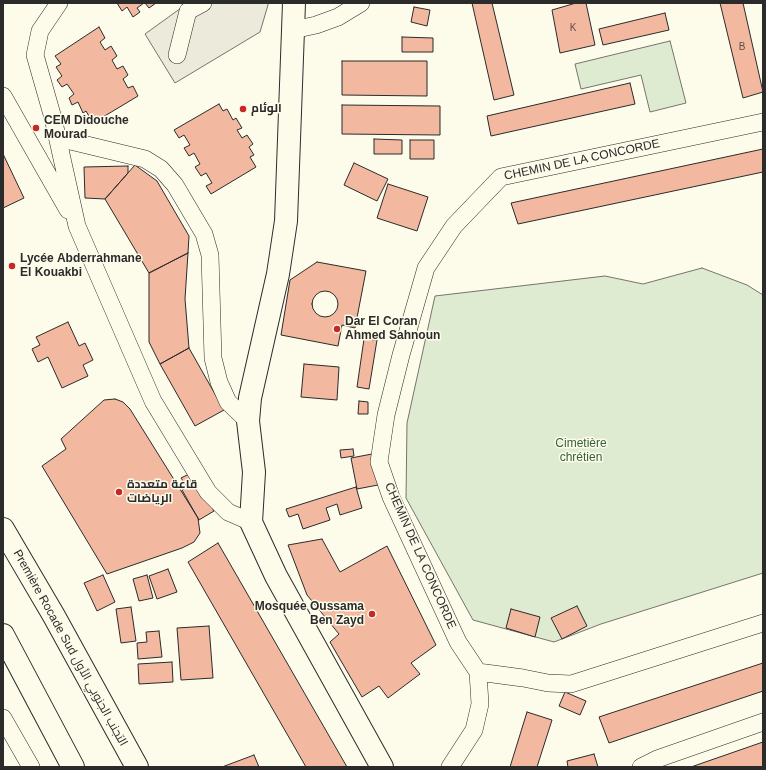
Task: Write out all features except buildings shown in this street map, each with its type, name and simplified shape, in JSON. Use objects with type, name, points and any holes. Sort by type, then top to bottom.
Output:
[{"type":"main road","points":[[294,3],[286,221],[278,274],[250,398],[248,421],[254,472],[251,522],[276,576],[350,706],[382,767]]},
{"type":"main road","name":"Première Rocade Sud التجنب الجنوبي الأول","points":[[3,529],[54,616],[137,767]]},
{"type":"main road","points":[[3,635],[73,767]]},
{"type":"street","points":[[60,3],[40,31],[35,55],[58,138],[76,226]]},
{"type":"street","points":[[177,55],[188,11],[203,3]]},
{"type":"street","points":[[293,30],[316,25],[338,17],[361,3]]},
{"type":"street","points":[[3,96],[76,226],[153,401],[208,492],[228,512],[251,522]]},
{"type":"street","name":"CHEMIN DE LA CONCORDE","points":[[478,672],[458,642],[391,497],[379,462],[386,415],[401,355],[426,268],[454,226],[501,177],[763,122]]},
{"type":"street","points":[[58,138],[145,159],[161,169],[175,185],[204,234],[210,255],[212,358],[219,382],[228,402],[248,421]]},
{"type":"street","points":[[450,767],[474,730],[480,704],[478,672],[548,683],[571,684],[763,623]]},
{"type":"street","points":[[3,718],[31,767]]},
{"type":"street","points":[[641,767],[657,759],[763,722]]},
{"type":"green space","points":[[670,41],[686,103],[650,112],[641,75],[581,89],[575,64]]},
{"type":"green space","name":"Cimetière chrétien","points":[[702,268],[747,285],[763,295],[763,573],[601,624],[554,642],[473,620],[406,498],[407,423],[435,296],[605,276],[643,284]]},
{"type":"shaded area","points":[[188,3],[268,3],[268,5],[260,32],[175,83],[145,34]]},
{"type":"place","name":"الوئام","points":[[243,109]]},
{"type":"place","name":"CEM Didouche Mourad","points":[[36,128]]},
{"type":"place","name":"Lycée Abderrahmane El Kouakbi","points":[[12,266]]},
{"type":"place","name":"Dar El Coran Ahmed Sahnoun","points":[[337,329]]},
{"type":"place","name":"قاعة متعددة الرياضات","points":[[119,492]]},
{"type":"place","name":"Mosquée Oussama Ben Zayd","points":[[372,614]]}]
